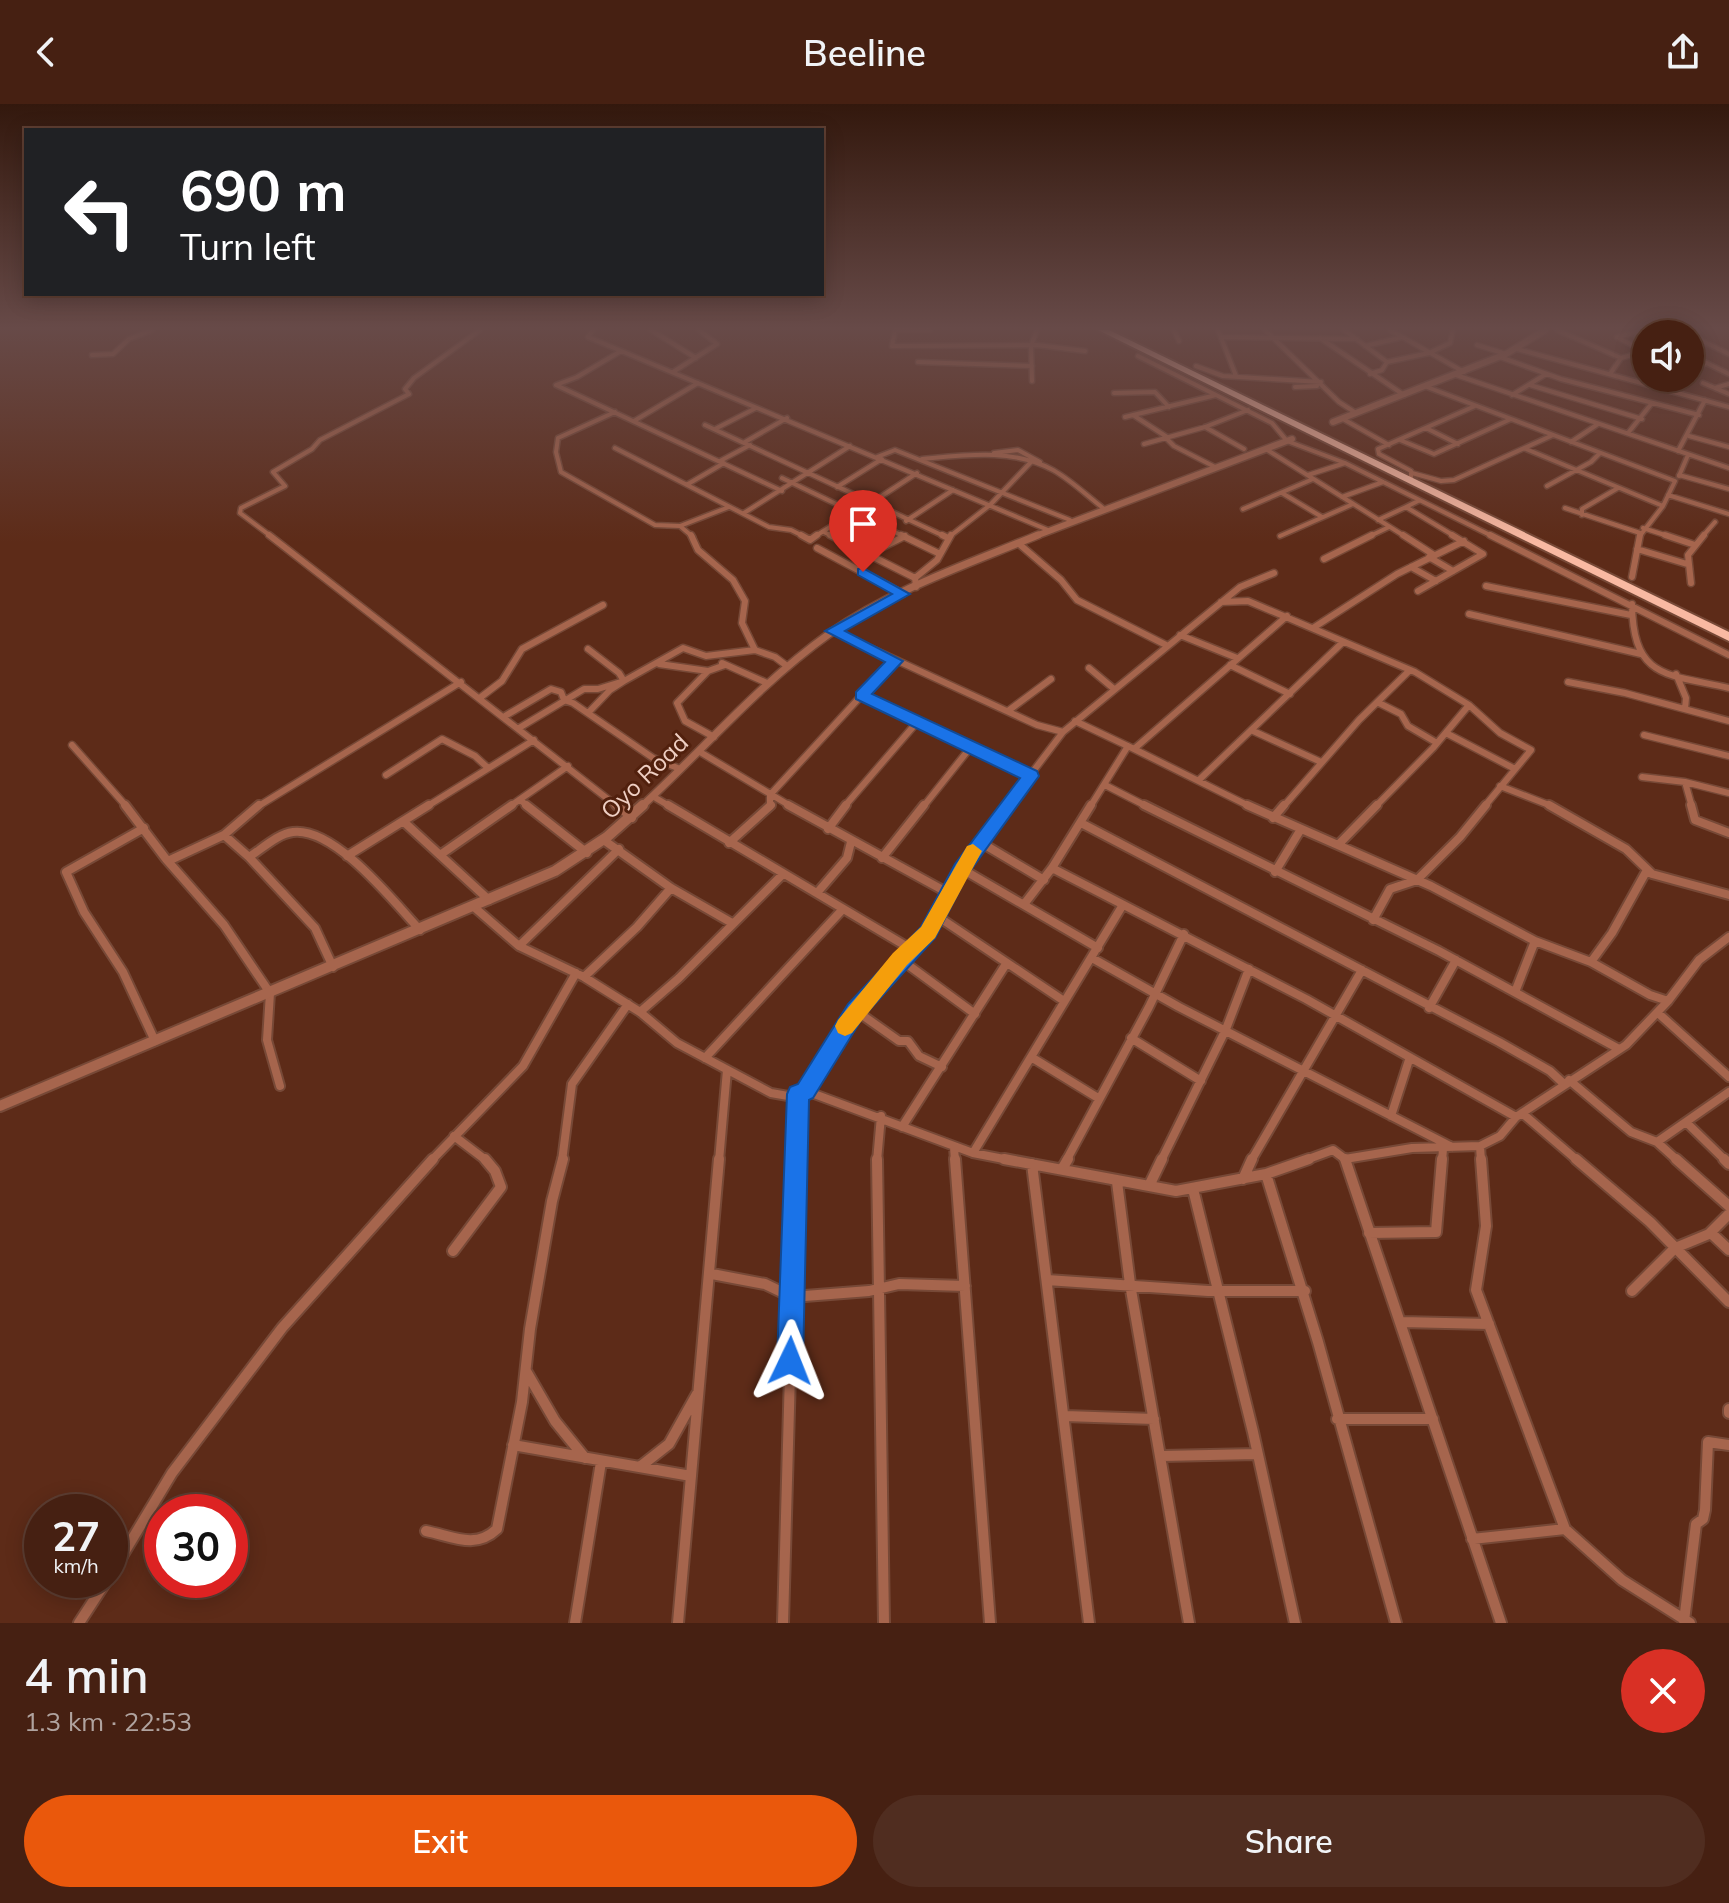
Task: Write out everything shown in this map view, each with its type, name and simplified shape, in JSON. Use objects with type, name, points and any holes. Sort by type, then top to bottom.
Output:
[{"type":"highway","points":[[1250,401],[1729,635]]},
{"type":"highway","points":[[1254,401],[1412,476],[1729,635]]},
{"type":"street","points":[[393,401],[282,464],[273,472],[285,486],[241,508],[240,513],[481,697],[632,818]]},
{"type":"street","points":[[591,401],[782,491]]},
{"type":"street","points":[[634,421],[668,401]]},
{"type":"street","points":[[735,401],[787,418],[1048,530]]},
{"type":"street","points":[[1163,401],[1169,407]]},
{"type":"street","points":[[1125,417],[1193,401]]},
{"type":"street","points":[[1229,401],[1272,423],[1290,440],[1345,463],[1729,655]]},
{"type":"street","points":[[1338,401],[1356,413]]},
{"type":"street","points":[[1333,422],[1388,401]]},
{"type":"street","points":[[1462,401],[1675,481]]},
{"type":"street","points":[[1529,401],[1729,468]]},
{"type":"street","points":[[1579,401],[1642,419]]},
{"type":"street","points":[[1644,401],[1699,415]]},
{"type":"street","points":[[1678,451],[1689,436],[1705,401]]},
{"type":"street","points":[[1708,401],[1729,407]]},
{"type":"street","points":[[1572,404],[1580,406],[1585,403]]},
{"type":"street","points":[[1628,433],[1652,403]]},
{"type":"street","points":[[1475,406],[1377,452],[1412,476],[1454,480],[1553,435]]},
{"type":"street","points":[[715,429],[748,407]]},
{"type":"street","points":[[1144,444],[1205,427],[1248,410]]},
{"type":"street","points":[[615,412],[558,438],[559,469],[655,525],[680,526],[729,507]]},
{"type":"street","points":[[1133,415],[1174,446],[1217,468]]},
{"type":"street","points":[[1575,417],[1588,431]]},
{"type":"street","points":[[688,484],[787,418]]},
{"type":"street","points":[[1343,419],[1389,445]]},
{"type":"street","points":[[1400,440],[1432,454],[1511,419]]},
{"type":"street","points":[[1571,442],[1598,424]]},
{"type":"street","points":[[705,425],[948,538]]},
{"type":"street","points":[[1205,427],[1244,449]]},
{"type":"street","points":[[1426,428],[1458,444]]},
{"type":"street","points":[[1689,436],[1729,447]]},
{"type":"street","name":"Oyo Road","points":[[0,1106],[474,907],[588,853],[632,818],[767,683],[833,631],[903,594],[916,583],[1070,520],[1290,440]]},
{"type":"street","points":[[744,513],[850,446]]},
{"type":"street","points":[[992,454],[1010,446],[1016,447],[1103,508]]},
{"type":"street","points":[[615,448],[769,527],[791,530],[810,540],[854,512]]},
{"type":"street","points":[[1266,449],[1453,571]]},
{"type":"street","points":[[1526,449],[1663,506]]},
{"type":"street","points":[[837,487],[895,450],[1070,520]]},
{"type":"street","points":[[1547,486],[1589,463],[1600,453]]},
{"type":"street","points":[[920,459],[992,454],[1047,467]]},
{"type":"street","points":[[1632,577],[1642,531],[1663,506],[1688,455]]},
{"type":"street","points":[[824,532],[869,554],[916,583],[940,554],[948,538],[990,505],[1031,462]]},
{"type":"street","points":[[1243,509],[1345,463]]},
{"type":"street","points":[[798,468],[814,467]]},
{"type":"street","points":[[871,503],[917,473]]},
{"type":"street","points":[[1679,475],[1729,489]]},
{"type":"street","points":[[782,478],[940,554]]},
{"type":"street","points":[[1342,497],[1383,482]]},
{"type":"street","points":[[1582,515],[1582,509],[1593,500],[1618,488]]},
{"type":"street","points":[[906,521],[953,490]]},
{"type":"street","points":[[1282,493],[1322,517]]},
{"type":"street","points":[[1668,495],[1729,514]]},
{"type":"street","points":[[1378,520],[1418,501]]},
{"type":"street","points":[[1280,536],[1353,504]]},
{"type":"street","points":[[1406,507],[1483,554],[1418,591]]},
{"type":"street","points":[[1565,508],[1695,545]]},
{"type":"street","points":[[1691,583],[1688,555],[1715,522]]},
{"type":"street","points":[[680,526],[695,539],[708,560],[733,580],[745,601],[741,620],[755,650]]},
{"type":"street","points":[[1324,559],[1389,527]]},
{"type":"street","points":[[869,554],[882,545],[893,545],[905,536]]},
{"type":"street","points":[[1313,628],[1411,567],[1464,541]]},
{"type":"street","points":[[1018,543],[1061,580],[1077,600],[1166,645]]},
{"type":"street","points":[[817,548],[903,594]]},
{"type":"street","points":[[1637,549],[1687,564]]},
{"type":"street","points":[[1411,567],[1436,581]]},
{"type":"street","points":[[783,1623],[792,1297],[802,1092],[855,1010],[928,932],[980,842],[1063,732],[1240,587],[1274,573]]},
{"type":"street","points":[[1486,586],[1631,615]]},
{"type":"street","points":[[1221,602],[1248,601],[1410,670],[1469,705],[1500,733],[1531,750],[1460,837],[1417,880],[1390,889],[1373,920]]},
{"type":"street","points":[[1632,604],[1631,615],[1641,654],[1649,666],[1729,688]]},
{"type":"street","points":[[481,697],[502,681],[504,673],[522,649],[603,605]]},
{"type":"street","points":[[1469,614],[1641,654]]},
{"type":"street","points":[[1025,903],[1044,880],[1131,747],[1287,616]]},
{"type":"street","points":[[833,631],[1051,731],[1063,732]]},
{"type":"street","points":[[1180,635],[1237,658]]},
{"type":"street","points":[[1199,780],[1343,642]]},
{"type":"street","points":[[588,713],[610,690],[683,648],[767,683]]},
{"type":"street","points":[[588,649],[619,673],[624,681]]},
{"type":"street","points":[[706,656],[755,650],[775,657],[787,666]]},
{"type":"street","points":[[770,795],[895,661]]},
{"type":"street","points":[[658,664],[708,671]]},
{"type":"street","points":[[714,737],[685,721],[677,703],[708,671],[725,665]]},
{"type":"street","points":[[1230,665],[1290,694]]},
{"type":"street","points":[[1089,668],[1114,689]]},
{"type":"street","points":[[1273,818],[1321,762],[1410,670]]},
{"type":"street","points":[[1676,674],[1686,698],[1685,709]]},
{"type":"street","points":[[1008,711],[1051,679]]},
{"type":"street","points":[[519,728],[584,689],[598,689],[624,681]]},
{"type":"street","points":[[168,861],[224,835],[262,803],[461,682]]},
{"type":"street","points":[[1568,682],[1625,693],[1729,721]]},
{"type":"street","points":[[505,716],[551,689],[561,692],[564,700],[653,758],[680,769]]},
{"type":"street","points":[[861,696],[1031,776]]},
{"type":"street","points":[[1379,703],[1401,714],[1408,726],[1437,743]]},
{"type":"street","points":[[1338,845],[1437,743],[1469,705]]},
{"type":"street","points":[[828,829],[858,789],[918,721]]},
{"type":"street","points":[[1075,721],[1273,818],[1417,880],[1535,941],[1591,962],[1650,995],[1668,1001]]},
{"type":"street","points":[[1251,730],[1321,762]]},
{"type":"street","points":[[1446,733],[1515,769]]},
{"type":"street","points":[[1644,735],[1729,756]]},
{"type":"street","points":[[347,856],[532,738]]},
{"type":"street","points":[[386,775],[442,739],[475,756],[488,768]]},
{"type":"street","points":[[72,745],[144,828],[168,861],[222,918],[250,956],[270,993],[264,1018],[264,1042],[280,1086]]},
{"type":"street","points":[[882,858],[970,748]]},
{"type":"street","points":[[700,752],[828,829],[950,894]]},
{"type":"street","points":[[440,855],[568,766]]},
{"type":"street","points":[[1642,777],[1685,782],[1729,793]]},
{"type":"street","points":[[1685,782],[1695,820],[1729,833]]},
{"type":"street","points":[[1105,785],[1456,960],[1619,1049]]},
{"type":"street","points":[[1500,786],[1556,808],[1626,849],[1647,870],[1660,877],[1729,895]]},
{"type":"street","points":[[729,843],[768,810],[772,803],[770,795]]},
{"type":"street","points":[[654,797],[911,949]]},
{"type":"street","points":[[520,800],[588,853]]},
{"type":"street","points":[[404,822],[489,900]]},
{"type":"street","points":[[1081,823],[1141,857],[1255,912],[1550,1071],[1631,1132],[1657,1142],[1729,1206]]},
{"type":"street","points":[[144,828],[66,872],[84,912],[123,972],[155,1041]]},
{"type":"street","points":[[1275,872],[1301,829]]},
{"type":"street","points":[[249,857],[294,831],[321,837],[347,856],[420,930]]},
{"type":"street","points":[[224,835],[249,857],[315,928],[333,967]]},
{"type":"street","points":[[605,841],[671,888],[732,923]]},
{"type":"street","points":[[817,893],[847,858],[851,842]]},
{"type":"street","points":[[980,842],[1044,880]]},
{"type":"street","points":[[519,946],[619,849]]},
{"type":"street","points":[[1052,868],[1184,934],[1334,1015],[1409,1060],[1519,1115],[1650,1222],[1729,1302]]},
{"type":"street","points":[[962,869],[1098,948]]},
{"type":"street","points":[[1591,962],[1612,933],[1647,870]]},
{"type":"street","points":[[640,1012],[679,978],[783,874]]},
{"type":"street","points":[[128,1546],[172,1473],[282,1328],[388,1206],[523,1066],[580,975],[637,927],[671,888]]},
{"type":"street","points":[[973,1153],[1122,905]]},
{"type":"street","points":[[474,907],[519,946],[580,975],[640,1012],[677,1043],[771,1093],[802,1092],[881,1116],[973,1153],[1176,1191],[1266,1174],[1333,1150],[1345,1159],[1501,1623]]},
{"type":"street","points":[[705,1058],[842,910]]},
{"type":"street","points":[[937,916],[1064,1001]]},
{"type":"street","points":[[1062,1169],[1184,934]]},
{"type":"street","points":[[1515,992],[1535,941]]},
{"type":"street","points":[[1345,1159],[1412,1148],[1480,1146],[1500,1136],[1519,1115],[1619,1049],[1658,1013],[1699,960],[1727,941]]},
{"type":"street","points":[[1092,958],[1179,1007],[1454,1148]]},
{"type":"street","points":[[900,959],[975,1014]]},
{"type":"street","points":[[1429,1008],[1456,960]]},
{"type":"street","points":[[902,1127],[1006,964]]},
{"type":"street","points":[[1149,1186],[1226,1029],[1249,969]]},
{"type":"street","points":[[1243,1179],[1254,1153],[1362,970]]},
{"type":"street","points":[[426,1531],[474,1543],[488,1540],[497,1529],[522,1402],[552,1201],[562,1164],[572,1084],[628,1004]]},
{"type":"street","points":[[855,1010],[899,1041],[908,1041],[919,1056],[942,1067]]},
{"type":"street","points":[[1658,1013],[1729,1077]]},
{"type":"street","points":[[1131,1038],[1201,1081]]},
{"type":"street","points":[[1031,1057],[1098,1098]]},
{"type":"street","points":[[1391,1116],[1409,1060]]},
{"type":"street","points":[[678,1623],[712,1274],[727,1070]]},
{"type":"street","points":[[1657,1142],[1729,1092]]},
{"type":"street","points":[[881,1116],[877,1153],[880,1517],[884,1623]]},
{"type":"street","points":[[1687,1123],[1729,1164]]},
{"type":"street","points":[[453,1251],[501,1187],[499,1177],[484,1158],[454,1136]]},
{"type":"street","points":[[1480,1146],[1486,1226],[1476,1290],[1565,1529],[1622,1580],[1686,1622],[1696,1524],[1703,1519],[1705,1510],[1708,1442],[1729,1445]]},
{"type":"street","points":[[954,1147],[990,1623]]},
{"type":"street","points":[[1369,1233],[1436,1232],[1443,1149]]},
{"type":"street","points":[[1032,1164],[1089,1623]]},
{"type":"street","points":[[1266,1174],[1305,1291],[1337,1419],[1396,1623]]},
{"type":"street","points":[[1117,1182],[1130,1284],[1189,1623]]},
{"type":"street","points":[[1193,1189],[1295,1623]]},
{"type":"street","points":[[1632,1291],[1675,1248],[1711,1233],[1729,1214]]},
{"type":"street","points":[[1711,1233],[1729,1250]]},
{"type":"street","points":[[712,1274],[770,1285],[783,1289],[792,1297],[921,1284],[965,1286]]},
{"type":"street","points":[[1047,1280],[1217,1293],[1305,1291]]},
{"type":"street","points":[[1402,1322],[1489,1324]]},
{"type":"street","points":[[525,1369],[555,1421],[585,1458]]},
{"type":"street","points":[[641,1466],[659,1457],[670,1444],[699,1389]]},
{"type":"street","points":[[1065,1416],[1154,1419]]},
{"type":"street","points":[[1337,1419],[1433,1419]]},
{"type":"street","points":[[513,1445],[691,1476]]},
{"type":"street","points":[[1162,1456],[1257,1454]]},
{"type":"street","points":[[575,1623],[601,1462]]},
{"type":"street","points":[[1472,1539],[1565,1529]]},
{"type":"street","points":[[79,1623],[96,1598]]},
{"type":"slow traffic","points":[[845,1026],[855,1010],[900,959],[928,932],[973,851]]},
{"type":"route","points":[[790,1361],[798,1094],[806,1091],[855,1010],[928,932],[962,869],[1031,776],[861,696],[895,661],[833,631],[903,594],[863,572]]}]
